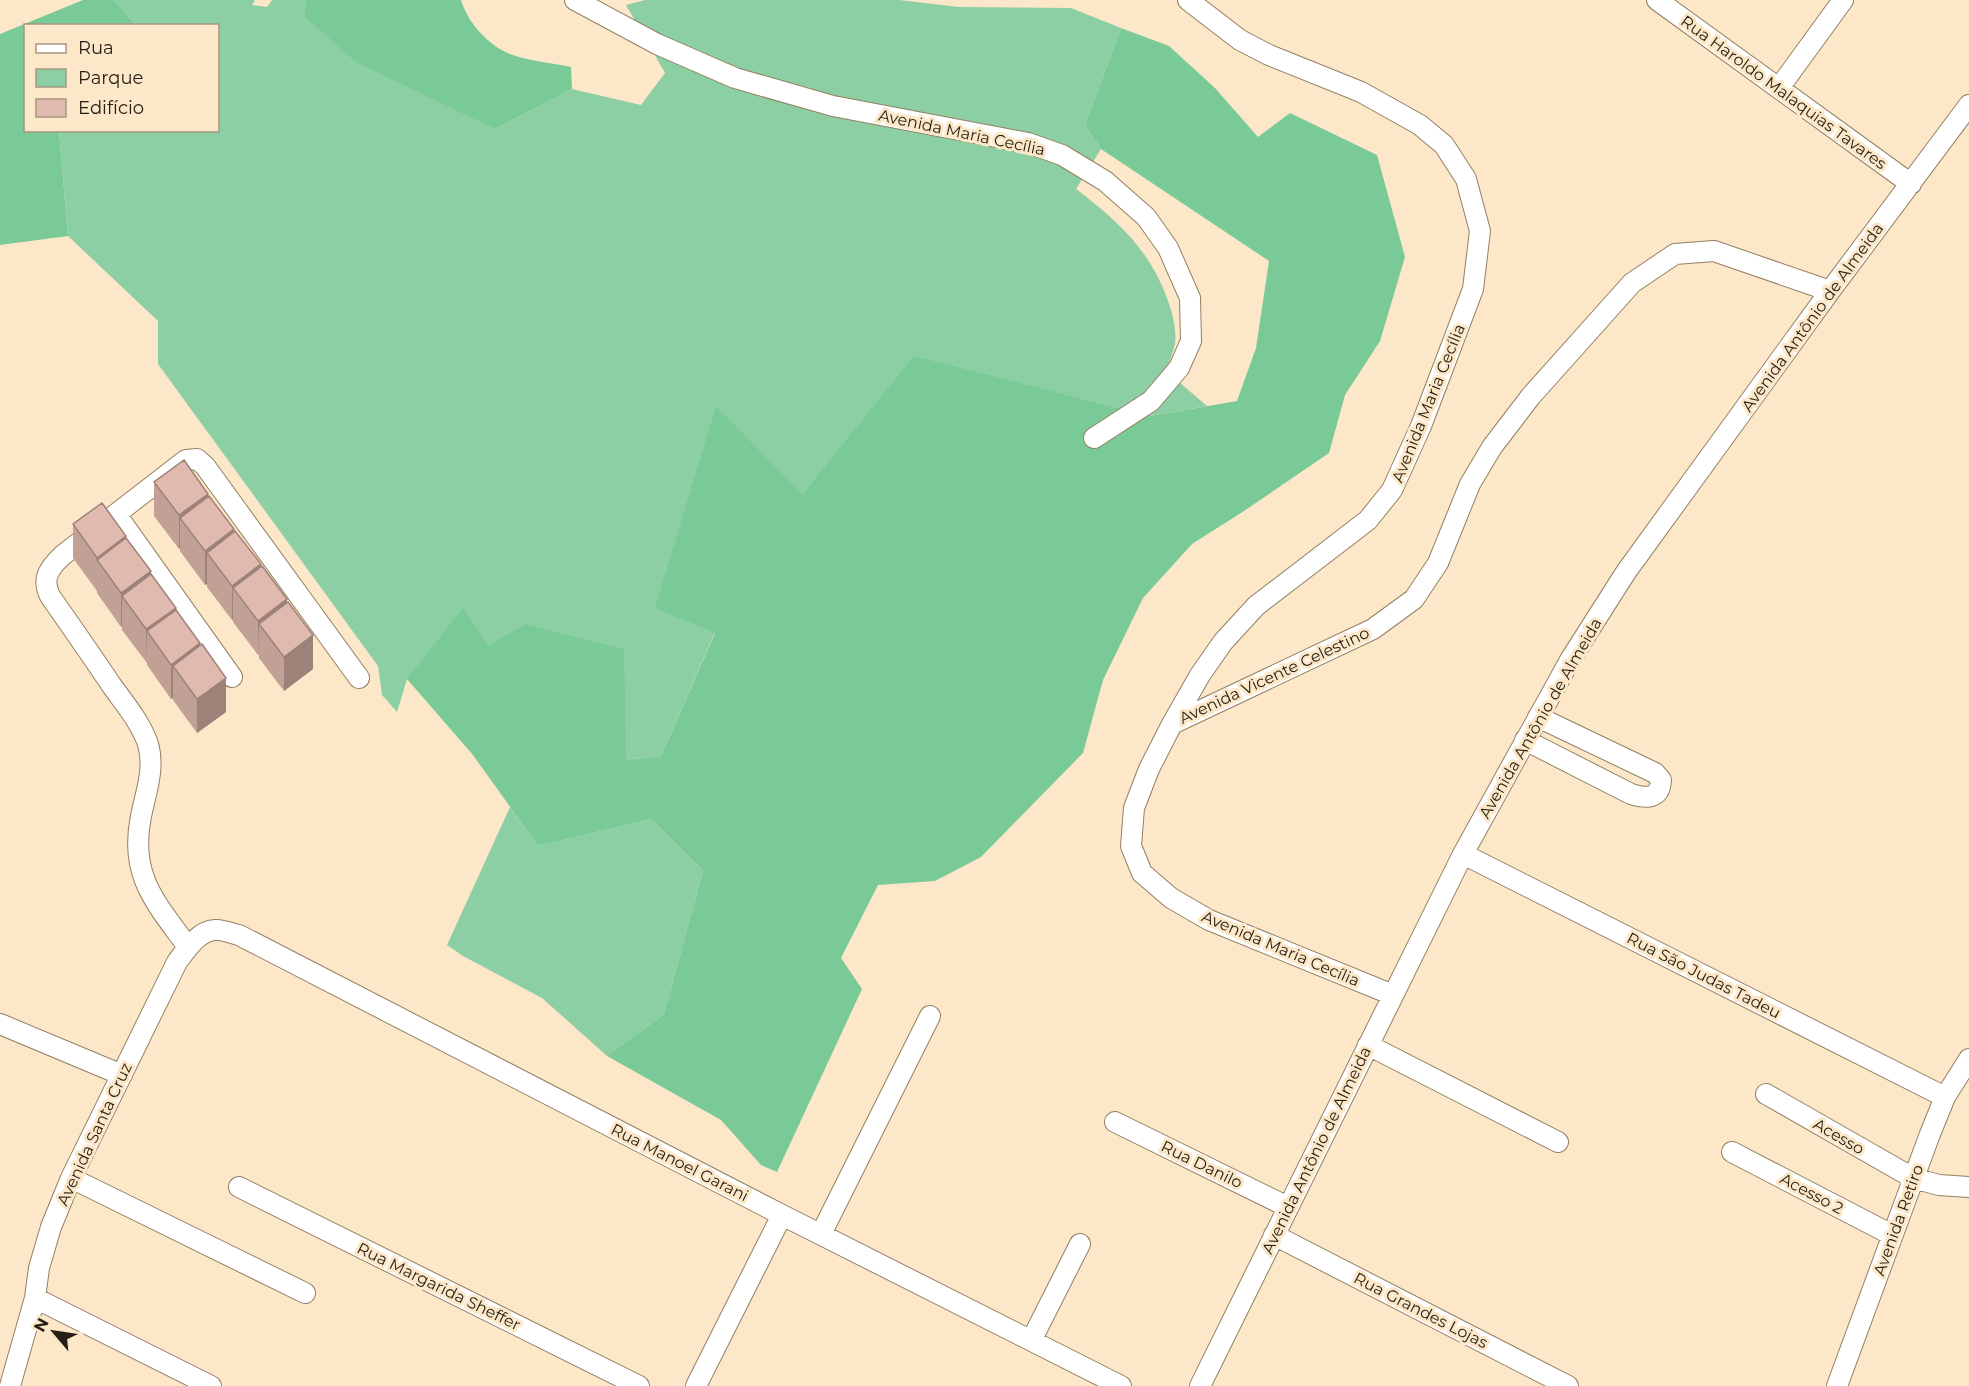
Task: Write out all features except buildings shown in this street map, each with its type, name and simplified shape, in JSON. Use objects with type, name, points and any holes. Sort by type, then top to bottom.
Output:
[{"type":"street","name":"Avenida Maria Cecília","points":[[575,0],[657,44],[735,78],[833,106],[1028,143],[1062,155],[1105,181],[1146,217],[1168,248],[1190,298],[1191,341],[1179,368],[1150,401],[1094,438]]},
{"type":"street","name":"Avenida Maria Cecília","points":[[1188,0],[1240,40],[1269,55],[1361,92],[1420,124],[1444,145],[1466,179],[1480,231],[1473,289],[1421,426],[1392,490],[1368,520],[1256,606],[1223,642],[1200,675],[1172,724],[1149,769],[1134,808],[1131,846],[1142,873],[1171,898],[1209,920],[1393,995]]},
{"type":"street","name":"Rua Haroldo Malaquias Tavares","points":[[1657,0],[1911,184]]},
{"type":"street","points":[[1779,88],[1843,0]]},
{"type":"street","name":"Avenida Antônio de Almeida","points":[[1200,1386],[1463,854],[1570,660],[1626,572],[1830,291],[1969,105]]},
{"type":"street","name":"Avenida Vicente Celestino","points":[[1172,724],[1373,629],[1414,599],[1438,563],[1470,484],[1492,447],[1531,396],[1632,283],[1675,254],[1714,251],[1830,291]]},
{"type":"street","points":[[188,947],[161,911],[140,869],[137,853],[138,835],[150,772],[147,742],[131,713],[50,596],[45,585],[47,573],[57,560],[186,460],[192,458],[201,462],[359,678]]},
{"type":"street","points":[[116,514],[232,677]]},
{"type":"street","points":[[1526,740],[1631,794],[1650,798],[1657,794],[1661,780],[1655,772],[1538,717]]},
{"type":"street","name":"Rua São Judas Tadeu","points":[[1463,854],[1956,1088]]},
{"type":"street","name":"Avenida Santa Cruz","points":[[10,1386],[35,1298],[39,1268],[51,1227],[71,1178],[177,962],[188,947],[201,936],[215,929],[239,935]]},
{"type":"street","name":"Rua Manoel Garani","points":[[239,935],[782,1215],[1121,1386]]},
{"type":"street","points":[[821,1234],[930,1016]]},
{"type":"street","points":[[0,1024],[122,1075]]},
{"type":"street","points":[[1368,1045],[1558,1142]]},
{"type":"street","name":"Avenida Retiro","points":[[1837,1386],[1913,1178],[1969,1059]]},
{"type":"street","name":"Acesso","points":[[1766,1094],[1913,1178],[1939,1185],[1969,1187]]},
{"type":"street","name":"Rua Danilo","points":[[1115,1122],[1288,1207]]},
{"type":"street","name":"Acesso 2","points":[[1732,1152],[1892,1235]]},
{"type":"street","points":[[71,1178],[305,1293]]},
{"type":"street","name":"Rua Margarida Sheffer","points":[[239,1187],[639,1386]]},
{"type":"street","points":[[696,1386],[782,1215]]},
{"type":"street","name":"Rua Grandes Lojas","points":[[1274,1235],[1568,1386]]},
{"type":"street","points":[[1032,1340],[1080,1244]]},
{"type":"street","points":[[35,1298],[211,1386]]},
{"type":"green space","points":[[83,0],[114,0],[135,24],[24,24]]},
{"type":"green space","points":[[114,0],[255,0],[252,5],[267,7],[272,0],[306,0],[304,16],[495,129],[572,89],[641,105],[665,73],[626,5],[645,0],[899,0],[959,7],[1071,8],[1121,28],[1085,125],[1101,149],[1076,189],[1118,224],[1151,265],[1167,298],[1175,327],[1175,344],[1166,371],[1207,406],[1150,416],[914,357],[802,494],[715,632],[661,756],[626,760],[489,646],[407,679],[397,712],[382,695],[378,666],[158,364],[158,321],[68,236],[59,132],[219,132],[219,24],[135,24]]},
{"type":"green space","points":[[306,0],[461,0],[474,25],[502,50],[525,58],[571,67],[572,89],[495,129],[356,62],[304,16]]},
{"type":"green space","points":[[24,24],[24,132],[59,132],[68,236],[0,245],[0,34]]},
{"type":"green space","points":[[1121,28],[1169,46],[1215,88],[1258,137],[1290,113],[1377,155],[1405,257],[1380,341],[1345,395],[1329,453],[1192,544],[1143,598],[1103,680],[1083,753],[981,857],[935,881],[878,885],[841,958],[862,989],[777,1172],[761,1165],[721,1120],[607,1056],[664,1014],[703,871],[651,819],[538,846],[473,755],[407,679],[463,608],[489,646],[525,624],[624,649],[626,760],[661,756],[715,633],[655,608],[716,406],[802,494],[914,356],[1150,416],[1237,401],[1256,348],[1269,261],[1101,149],[1085,125]]},
{"type":"green space","points":[[510,807],[538,846],[651,819],[703,871],[664,1014],[607,1056],[542,998],[463,956],[447,945]]}]
